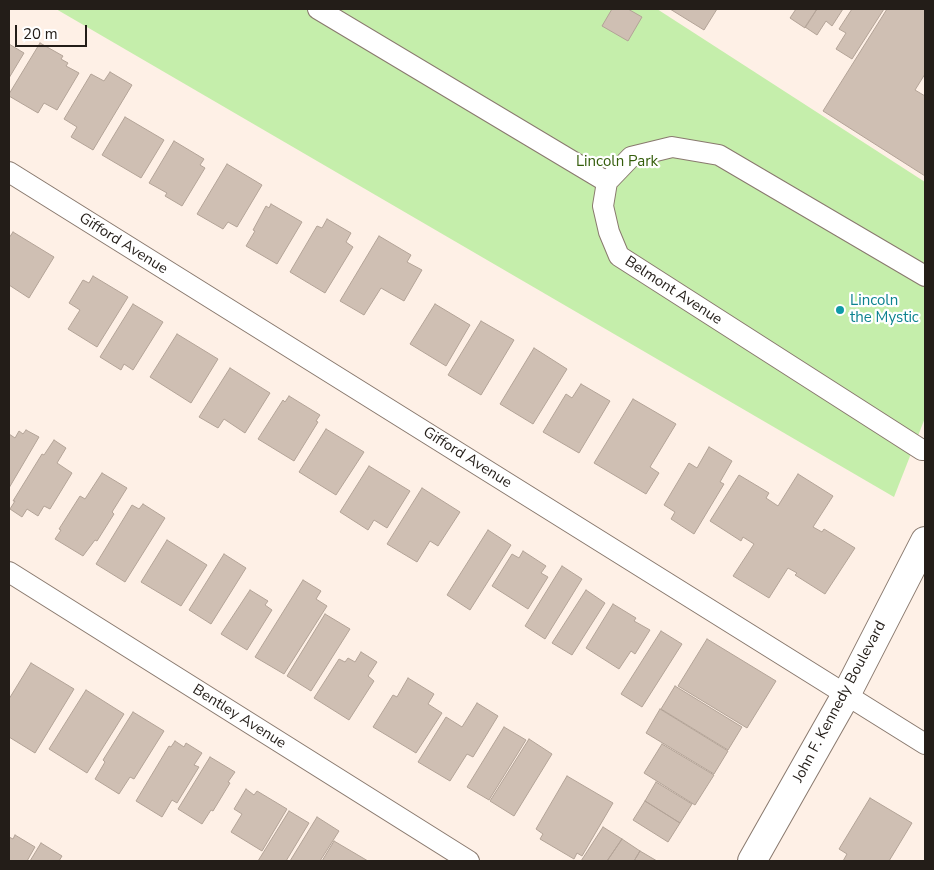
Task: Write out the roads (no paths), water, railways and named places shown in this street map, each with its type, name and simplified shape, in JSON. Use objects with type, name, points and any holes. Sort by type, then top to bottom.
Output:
[{"type":"main road","name":"John F. Kennedy Boulevard","points":[[752,861],[846,694],[925,542]]},
{"type":"street","points":[[318,9],[607,182],[631,157],[639,155],[672,148],[719,155],[925,276]]},
{"type":"street","name":"Gifford Avenue","points":[[9,172],[925,744]]},
{"type":"street","name":"Belmont Avenue","points":[[607,182],[603,206],[609,232],[619,256],[922,450],[925,450]]},
{"type":"street","name":"Bentley Avenue","points":[[9,572],[469,861]]},
{"type":"place","name":"Lincoln the Mystic","points":[[840,310]]},
{"type":"park label","name":"Lincoln Park","points":[[617,162]]}]
